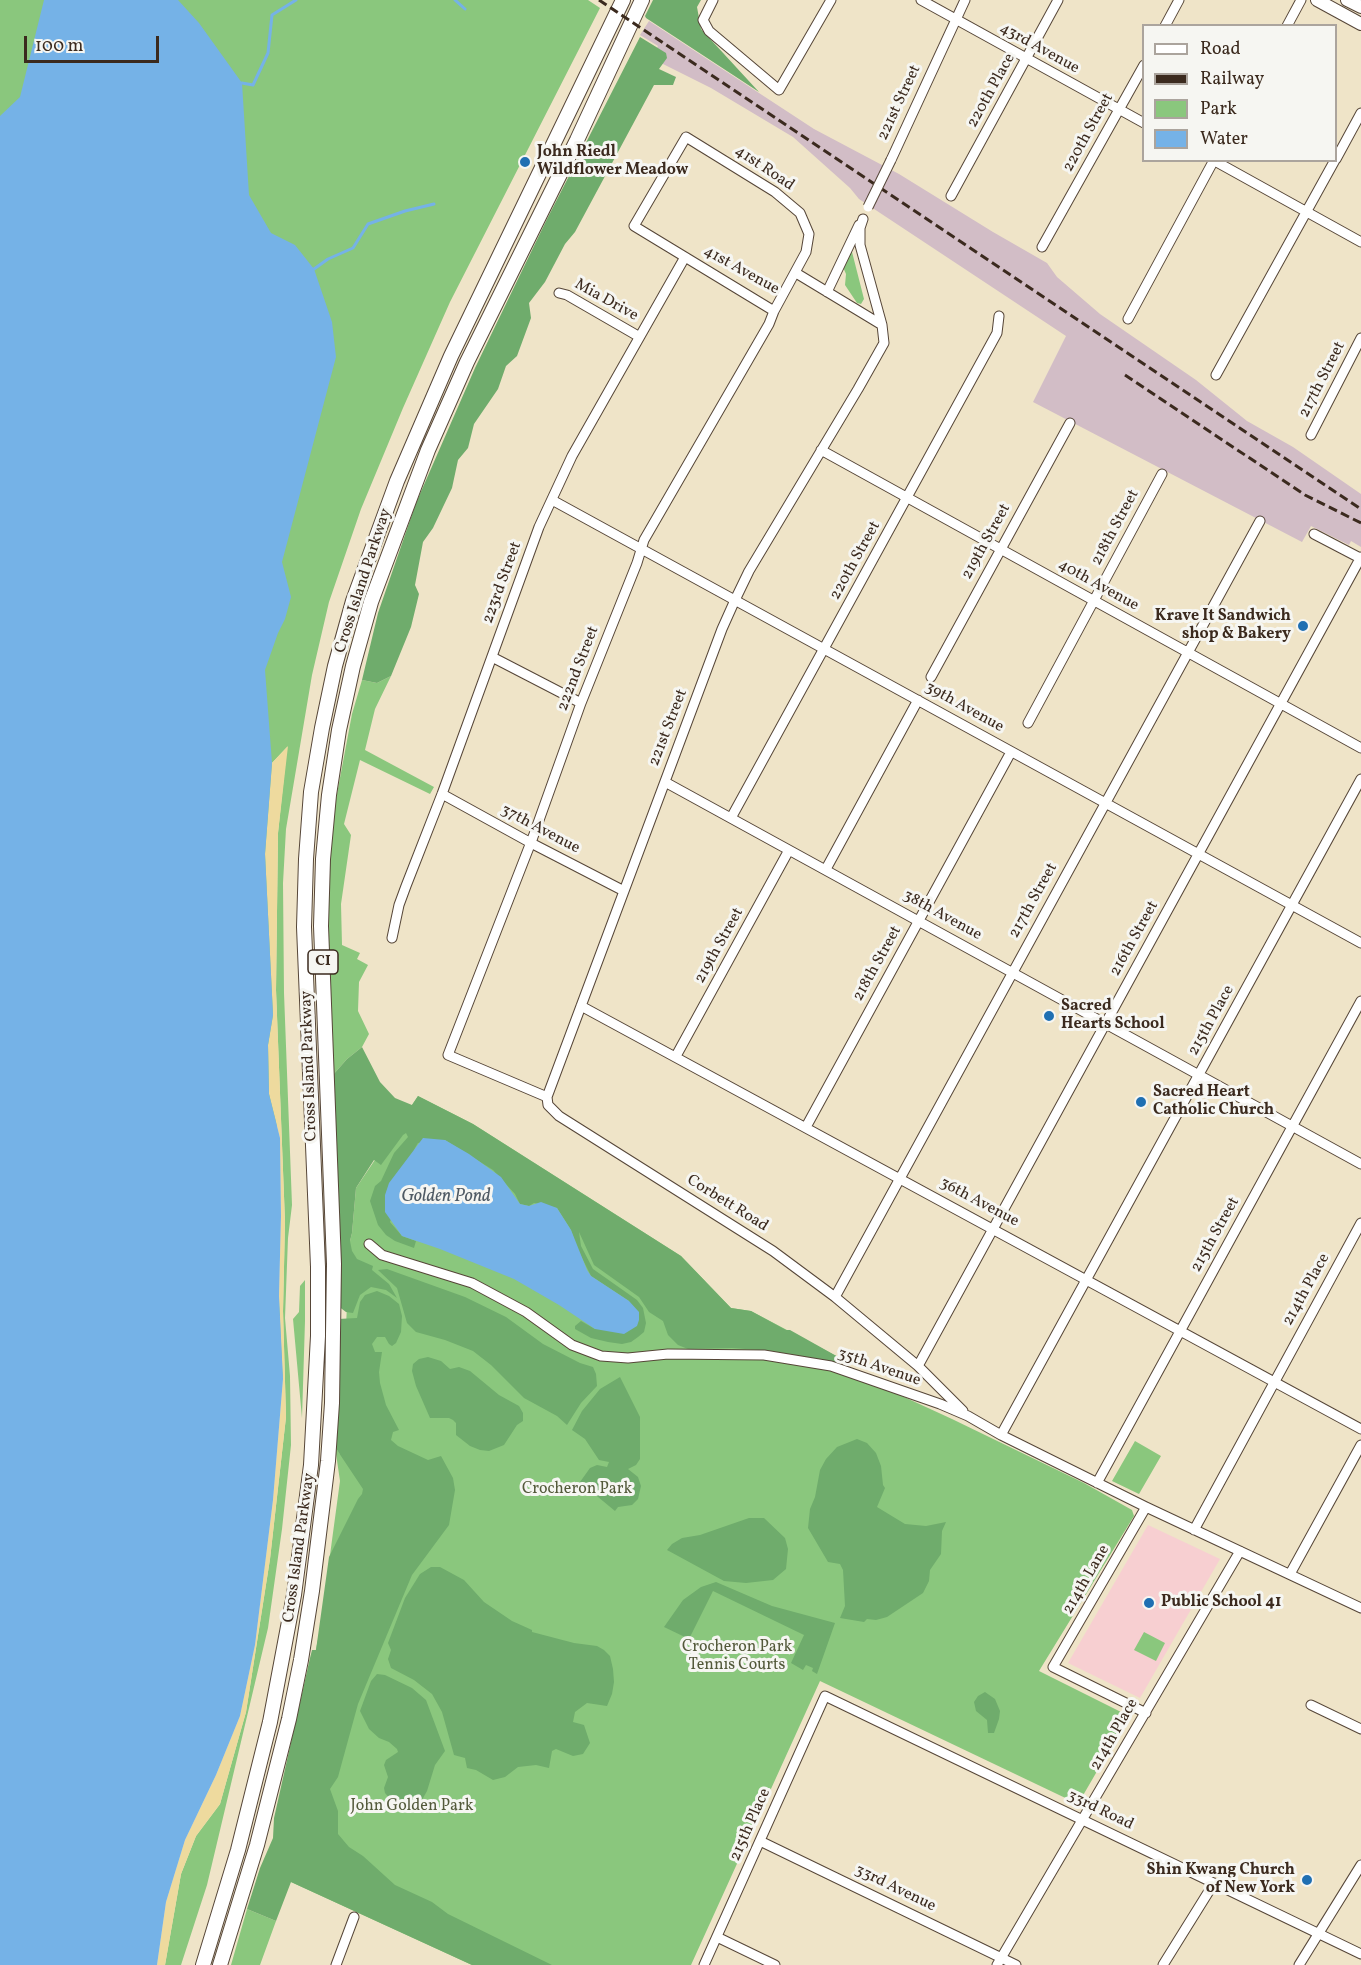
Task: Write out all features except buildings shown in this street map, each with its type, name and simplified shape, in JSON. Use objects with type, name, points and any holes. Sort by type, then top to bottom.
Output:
[{"type":"highway","points":[[596,60],[618,0]]},
{"type":"highway","name":"Cross Island Parkway","points":[[202,1965],[241,1840],[270,1722],[294,1595],[311,1464],[318,1336],[318,1267],[305,916],[306,859],[311,792],[335,666],[353,601],[397,481],[451,356],[623,0]]},
{"type":"highway","name":"Cross Island Parkway","points":[[220,1965],[256,1845],[289,1719],[312,1591],[328,1461],[332,1403],[334,1252],[321,926],[323,858],[329,795],[339,730],[353,666],[371,602],[428,450],[467,362],[577,140],[641,3]]},
{"type":"main road","points":[[1317,0],[1361,24]]},
{"type":"main road","points":[[1347,0],[1361,7]]},
{"type":"street","points":[[713,0],[702,20],[709,31],[779,90],[831,0]]},
{"type":"street","name":"43rd Avenue","points":[[921,0],[1142,122]]},
{"type":"street","name":"221st Street","points":[[547,1097],[735,600],[749,572],[884,343],[882,325],[860,245],[860,228],[965,0]]},
{"type":"street","name":"220th Place","points":[[951,196],[1058,0]]},
{"type":"street","points":[[1166,24],[1179,0]]},
{"type":"street","points":[[1288,24],[1301,0]]},
{"type":"street","name":"220th Street","points":[[1042,247],[1142,67]]},
{"type":"street","points":[[1337,156],[1361,113]]},
{"type":"street","name":"41st Avenue","points":[[686,137],[634,226],[774,311],[796,273],[882,325]]},
{"type":"street","name":"41st Road","points":[[686,137],[775,192],[800,213],[809,234],[806,252],[796,273]]},
{"type":"street","points":[[1128,319],[1213,162]]},
{"type":"street","points":[[1216,162],[1361,242]]},
{"type":"street","points":[[1216,375],[1334,162]]},
{"type":"street","name":"221st Street","points":[[826,292],[853,234],[863,219]]},
{"type":"street","name":"223rd Street","points":[[392,938],[399,905],[442,794],[539,526],[572,456],[638,336],[685,257]]},
{"type":"street","name":"Mia Drive","points":[[559,293],[567,295],[638,336]]},
{"type":"street","name":"222nd Street","points":[[448,1055],[531,843],[581,703],[644,540],[770,324],[774,311]]},
{"type":"street","name":"220th Street","points":[[731,818],[997,333],[999,316]]},
{"type":"street","name":"217th Street","points":[[1311,435],[1361,338]]},
{"type":"street","name":"219th Street","points":[[931,677],[1070,423]]},
{"type":"street","name":"40th Avenue","points":[[820,450],[1361,748]]},
{"type":"street","name":"218th Street","points":[[1028,723],[1162,474]]},
{"type":"street","name":"39th Avenue","points":[[552,500],[1361,943]]},
{"type":"street","name":"217th Street","points":[[835,1296],[1260,521]]},
{"type":"street","points":[[1314,534],[1361,558]]},
{"type":"street","name":"216th Street","points":[[918,1366],[1361,558]]},
{"type":"street","points":[[492,657],[581,703]]},
{"type":"street","points":[[826,869],[918,700]]},
{"type":"street","name":"218th Street","points":[[806,1127],[1011,752]]},
{"type":"street","name":"215th Place","points":[[1001,1435],[1361,779]]},
{"type":"street","name":"38th Avenue","points":[[665,782],[1361,1164]]},
{"type":"street","name":"37th Avenue","points":[[442,794],[624,891]]},
{"type":"street","name":"219th Street","points":[[676,1056],[789,850]]},
{"type":"street","name":"215th Street","points":[[1097,1483],[1361,1001]]},
{"type":"street","name":"36th Avenue","points":[[581,1006],[1361,1429]]},
{"type":"street","name":"Corbett Road","points":[[448,1055],[547,1097],[548,1105],[559,1116],[773,1251],[835,1296],[918,1366],[968,1416]]},
{"type":"street","name":"214th Place","points":[[1194,1530],[1361,1223]]},
{"type":"street","name":"35th Avenue","points":[[369,1244],[382,1255],[472,1283],[526,1312],[572,1346],[601,1356],[628,1358],[668,1354],[764,1355],[831,1366],[968,1416],[1001,1435],[1146,1507],[1361,1608]]},
{"type":"street","points":[[1290,1574],[1361,1445]]},
{"type":"street","name":"214th Lane","points":[[1146,1507],[1053,1667],[1146,1713]]},
{"type":"street","name":"214th Place","points":[[1000,1962],[1240,1551]]},
{"type":"street","name":"215th Place","points":[[704,1965],[825,1696]]},
{"type":"street","name":"33rd Road","points":[[825,1696],[1361,1954]]},
{"type":"street","points":[[1311,1705],[1361,1729]]},
{"type":"street","name":"33rd Avenue","points":[[760,1841],[1000,1962],[1016,1965]]},
{"type":"street","points":[[1299,1965],[1361,1865]]},
{"type":"street","points":[[1163,1965],[1214,1882]]},
{"type":"street","points":[[336,1965],[354,1917]]},
{"type":"street","points":[[717,1937],[775,1965]]},
{"type":"shaded area","points":[[649,21],[814,129],[899,174],[1047,263],[1057,277],[1100,314],[1196,380],[1247,421],[1293,447],[1361,494],[1361,547],[1351,541],[1349,545],[1311,526],[1302,542],[1033,402],[1066,336],[859,199],[850,188],[793,137],[711,88],[651,58],[658,46],[640,35]]},
{"type":"shaded area","name":"Public School 41","points":[[1148,1525],[1220,1559],[1140,1698],[1068,1663]]},
{"type":"green space","points":[[0,0],[77,0],[0,219]]},
{"type":"green space","points":[[124,0],[588,0],[600,8],[450,302],[403,408],[361,509],[329,602],[312,675],[286,829],[283,883],[284,993],[292,1205],[288,1238],[285,1318],[290,1376],[291,1445],[268,1628],[207,1885],[181,1965],[165,1965],[181,1874],[196,1836],[220,1804],[246,1712],[270,1559],[286,1417],[283,1311],[285,1222],[276,990],[278,833],[287,747],[272,763],[279,1296],[283,1379],[0,543]]},
{"type":"green space","points":[[653,0],[701,0],[697,7],[701,29],[759,92],[646,18]]},
{"type":"green space","points":[[640,37],[666,53],[667,58],[659,69],[676,77],[673,85],[654,85],[575,232],[565,244],[545,282],[529,303],[531,318],[517,356],[506,366],[498,389],[474,424],[468,448],[458,460],[452,488],[433,528],[423,542],[415,585],[419,594],[411,627],[391,676],[377,683],[362,680],[378,613],[416,503],[475,368],[547,219]]},
{"type":"green space","points":[[851,248],[864,299],[861,304],[857,303],[845,285],[846,274],[843,267]]},
{"type":"green space","points":[[391,676],[375,709],[365,750],[434,787],[430,794],[360,760],[344,824],[351,835],[341,904],[342,945],[360,953],[357,959],[368,965],[359,982],[358,1011],[369,1034],[362,1047],[332,1076],[326,929],[333,815],[352,714],[362,680],[377,683]]},
{"type":"green space","points":[[362,1047],[380,1082],[395,1098],[412,1105],[418,1096],[473,1124],[681,1256],[731,1308],[751,1311],[790,1330],[840,1358],[838,1362],[772,1351],[732,1348],[688,1349],[678,1345],[668,1335],[663,1321],[649,1312],[639,1297],[594,1265],[579,1232],[581,1246],[593,1269],[637,1300],[643,1308],[646,1323],[644,1332],[631,1342],[622,1344],[591,1338],[575,1329],[581,1321],[595,1329],[629,1301],[591,1276],[571,1230],[557,1208],[534,1203],[529,1206],[520,1204],[515,1194],[493,1170],[445,1140],[418,1143],[415,1148],[390,1222],[402,1236],[416,1241],[414,1248],[395,1241],[378,1225],[370,1201],[375,1186],[381,1181],[394,1153],[408,1137],[406,1133],[381,1165],[374,1160],[356,1188],[350,1241],[357,1259],[373,1266],[372,1270],[389,1284],[397,1298],[386,1290],[371,1287],[360,1295],[353,1313],[346,1312],[338,1306],[332,1076]]},
{"type":"green space","name":"Crocheron Park","points":[[418,1096],[473,1124],[681,1256],[731,1308],[751,1311],[840,1358],[839,1362],[851,1377],[902,1396],[952,1419],[1084,1483],[1132,1510],[1134,1516],[1039,1671],[1121,1712],[1125,1723],[1078,1804],[820,1681],[691,1965],[472,1965],[267,1871],[293,1764],[320,1629],[340,1481],[335,1447],[340,1454],[350,1241],[356,1188]]},
{"type":"green space","points":[[387,1269],[465,1297],[506,1317],[543,1344],[593,1367],[597,1386],[581,1403],[567,1425],[557,1416],[524,1398],[491,1365],[473,1351],[416,1332],[407,1323],[397,1288],[378,1270]]},
{"type":"green space","points":[[305,1280],[302,1418],[293,1319],[299,1312],[300,1286]]},
{"type":"green space","points":[[377,1291],[389,1296],[399,1304],[402,1316],[401,1332],[396,1343],[392,1346],[385,1337],[377,1337],[372,1344],[375,1352],[382,1352],[380,1383],[386,1405],[399,1430],[393,1432],[391,1440],[398,1446],[428,1460],[441,1456],[453,1478],[455,1490],[449,1525],[412,1575],[358,1704],[338,1777],[330,1789],[338,1811],[338,1834],[349,1847],[363,1856],[395,1885],[552,1965],[472,1965],[291,1882],[276,1921],[247,1909],[260,1868],[273,1838],[274,1818],[310,1658],[312,1650],[316,1650],[329,1557],[363,1489],[335,1447],[338,1319],[357,1318],[360,1302],[365,1295]]},
{"type":"green space","points":[[428,1357],[441,1361],[450,1369],[459,1367],[470,1371],[499,1395],[519,1406],[523,1413],[523,1421],[517,1425],[504,1445],[489,1451],[480,1450],[470,1446],[456,1435],[456,1423],[453,1420],[430,1418],[412,1371],[413,1364],[419,1359]]},
{"type":"green space","points":[[620,1377],[640,1417],[640,1459],[636,1465],[628,1469],[638,1477],[641,1486],[638,1499],[632,1505],[618,1507],[615,1511],[580,1482],[590,1468],[597,1465],[607,1467],[609,1462],[599,1460],[585,1439],[572,1430],[582,1411],[600,1389]]},
{"type":"green space","points":[[857,1439],[867,1443],[876,1453],[881,1466],[885,1488],[877,1507],[905,1524],[926,1526],[946,1522],[942,1531],[941,1554],[930,1570],[929,1581],[923,1593],[887,1617],[876,1620],[867,1619],[864,1622],[840,1618],[845,1606],[843,1570],[840,1564],[828,1562],[808,1528],[810,1509],[815,1497],[820,1470],[826,1459],[837,1447]]},
{"type":"green space","points":[[1135,1441],[1161,1456],[1139,1494],[1112,1481]]},
{"type":"green space","points":[[749,1518],[764,1518],[785,1538],[788,1549],[786,1569],[773,1580],[746,1583],[724,1581],[667,1550],[682,1538],[700,1535]]},
{"type":"green space","points":[[431,1567],[440,1567],[464,1580],[484,1602],[532,1632],[574,1643],[597,1646],[610,1656],[614,1682],[607,1706],[587,1703],[575,1712],[573,1722],[584,1725],[590,1743],[583,1754],[573,1756],[556,1749],[552,1751],[549,1768],[536,1765],[518,1767],[505,1777],[493,1780],[476,1770],[467,1768],[465,1758],[454,1755],[442,1712],[432,1694],[414,1680],[391,1668],[388,1659],[391,1650],[388,1643],[405,1598],[420,1574]]},
{"type":"green space","points":[[716,1582],[772,1606],[835,1623],[817,1674],[812,1671],[813,1668],[806,1665],[803,1670],[791,1663],[804,1635],[713,1591],[689,1639],[664,1627],[683,1600],[701,1587]]},
{"type":"green space","points":[[1144,1632],[1165,1643],[1156,1661],[1134,1650]]},
{"type":"green space","name":"John Golden Park","points":[[377,1674],[385,1675],[412,1688],[426,1700],[445,1751],[435,1765],[427,1791],[413,1812],[407,1811],[385,1793],[384,1788],[388,1777],[384,1765],[386,1760],[398,1752],[389,1742],[379,1738],[369,1729],[360,1711],[371,1681]]},
{"type":"green space","points":[[985,1692],[995,1699],[1000,1711],[994,1733],[988,1733],[987,1720],[976,1711],[974,1702]]},
{"type":"green space","points":[[247,1909],[276,1921],[260,1965],[231,1965]]},
{"type":"sand","points":[[288,746],[278,833],[276,990],[285,1222],[283,1311],[286,1417],[270,1559],[246,1712],[220,1804],[196,1836],[181,1874],[165,1965],[157,1965],[166,1902],[185,1840],[216,1775],[240,1716],[255,1645],[273,1500],[283,1379],[279,1296],[281,1216],[280,1138],[269,1094],[268,1045],[273,1015],[265,854],[272,763]]},
{"type":"water","points":[[44,0],[178,0],[199,23],[242,83],[249,195],[271,233],[295,245],[314,269],[332,322],[336,357],[282,562],[291,597],[265,670],[272,763],[265,854],[273,1015],[268,1045],[269,1094],[280,1138],[279,1296],[283,1379],[273,1500],[255,1645],[240,1716],[216,1775],[185,1840],[166,1902],[157,1965],[0,1965],[0,116],[20,97]]},
{"type":"water","name":"Golden Pond","points":[[423,1138],[445,1140],[469,1154],[501,1177],[520,1204],[529,1206],[541,1202],[557,1208],[571,1230],[591,1276],[629,1301],[639,1312],[637,1326],[624,1334],[595,1329],[514,1279],[402,1236],[385,1212],[385,1195],[389,1183]]},
{"type":"waterway","points":[[242,83],[253,85],[268,53],[272,15],[296,0]]},
{"type":"waterway","points":[[455,0],[465,9]]},
{"type":"waterway","points":[[314,269],[328,259],[353,248],[368,224],[434,204]]},
{"type":"railway","points":[[599,0],[1361,509]]},
{"type":"railway","points":[[1125,375],[1305,495],[1361,523]]},
{"type":"place","name":"John Riedl Wildflower Meadow","points":[[525,162]]},
{"type":"place","name":"Krave It Sandwich shop & Bakery","points":[[1303,626]]},
{"type":"place","name":"Sacred Hearts School","points":[[1049,1016]]},
{"type":"place","name":"Sacred Heart Catholic Church","points":[[1141,1102]]},
{"type":"place","name":"Public School 41","points":[[1149,1603]]},
{"type":"place","name":"Shin Kwang Church of New York","points":[[1307,1880]]},
{"type":"park label","name":"Crocheron Park Tennis Courts","points":[[737,1657]]}]
